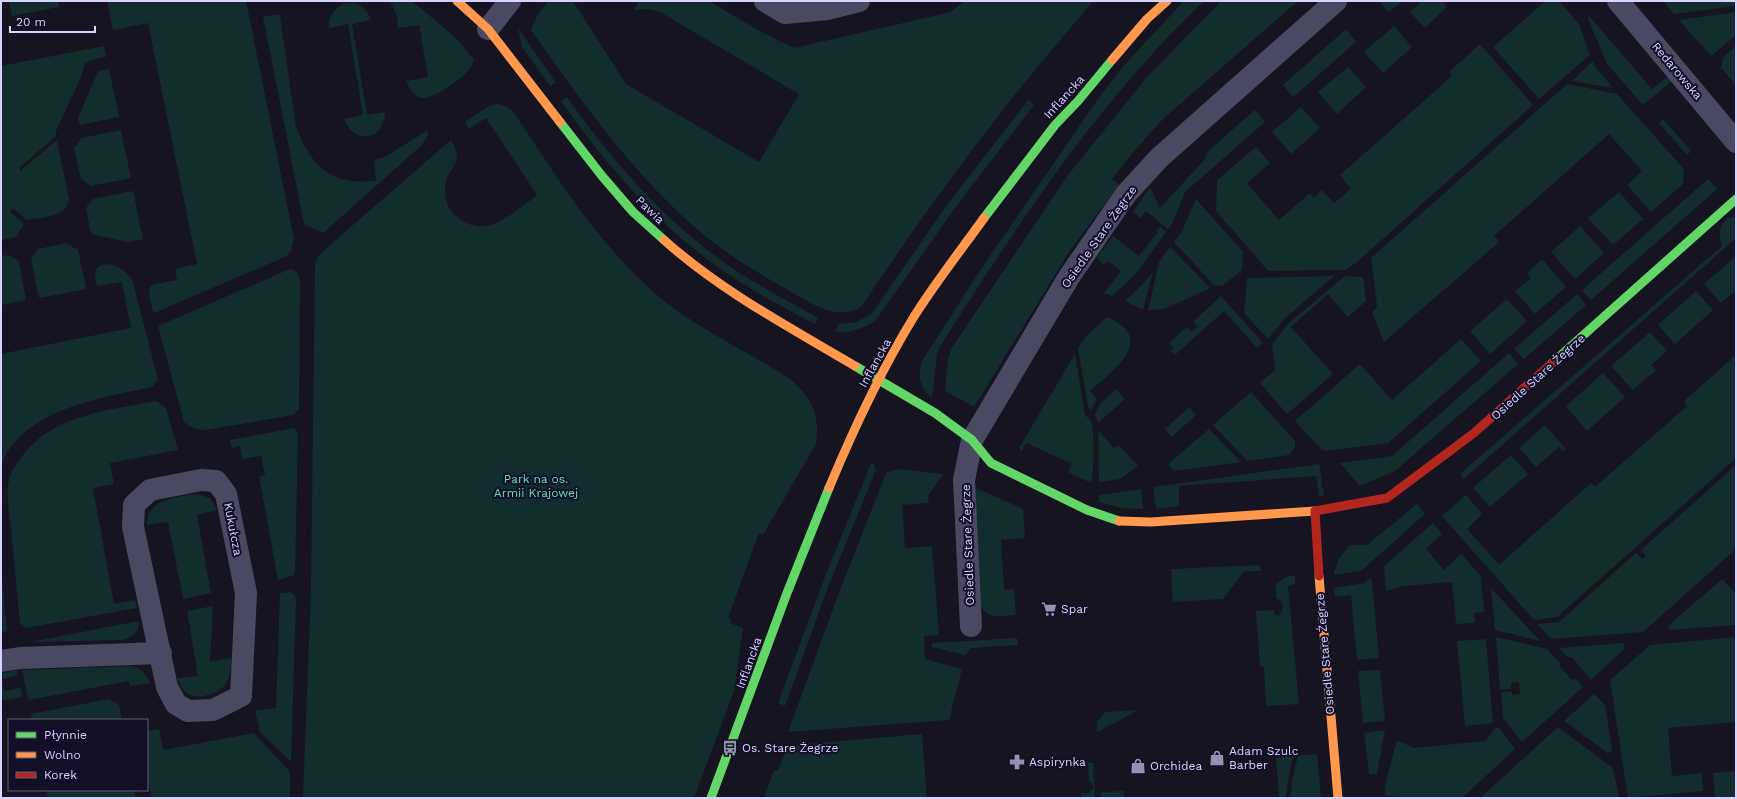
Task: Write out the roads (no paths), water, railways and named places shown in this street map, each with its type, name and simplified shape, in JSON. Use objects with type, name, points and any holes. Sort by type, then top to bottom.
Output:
[{"type":"street","name":"Pawia","points":[[457,1],[488,29],[602,176],[633,212],[673,248],[707,276],[744,300],[878,379]]},
{"type":"street","points":[[488,29],[510,1]]},
{"type":"street","points":[[765,1],[785,13],[827,9],[859,1]]},
{"type":"street","name":"Inflancka","points":[[711,798],[787,593],[849,440],[878,379],[916,314],[995,203],[1055,125],[1078,101],[1147,19],[1167,1]]},
{"type":"street","name":"Osiedle Stare Żegrze","points":[[971,626],[964,480],[972,440],[1070,277],[1126,194],[1159,158],[1336,1]]},
{"type":"street","name":"Redarowska","points":[[1618,1],[1736,142]]},
{"type":"street","name":"Osiedle Stare Żegrze","points":[[878,379],[935,413],[972,440],[991,463],[1087,510],[1122,522],[1151,522],[1315,511],[1387,498],[1474,433],[1736,199]]},
{"type":"street","name":"Kukułcza","points":[[201,480],[216,481],[226,494],[246,593],[240,696],[214,710],[188,711],[176,704],[167,687],[161,653],[133,527],[134,505],[150,490],[201,480]]},
{"type":"street","name":"Osiedle Stare Żegrze","points":[[1315,511],[1318,569],[1338,798]]},
{"type":"street","points":[[1,662],[20,658],[161,653]]},
{"type":"place","name":"Spar","points":[[1049,609]]},
{"type":"place","name":"Os. Stare Żegrze","points":[[730,748]]},
{"type":"place","name":"Adam Szulc Barber","points":[[1217,758]]},
{"type":"place","name":"Aspirynka","points":[[1017,762]]},
{"type":"place","name":"Orchidea","points":[[1138,766]]},
{"type":"park label","name":"Park na os. Armii Krajowej","points":[[536,486]]}]
